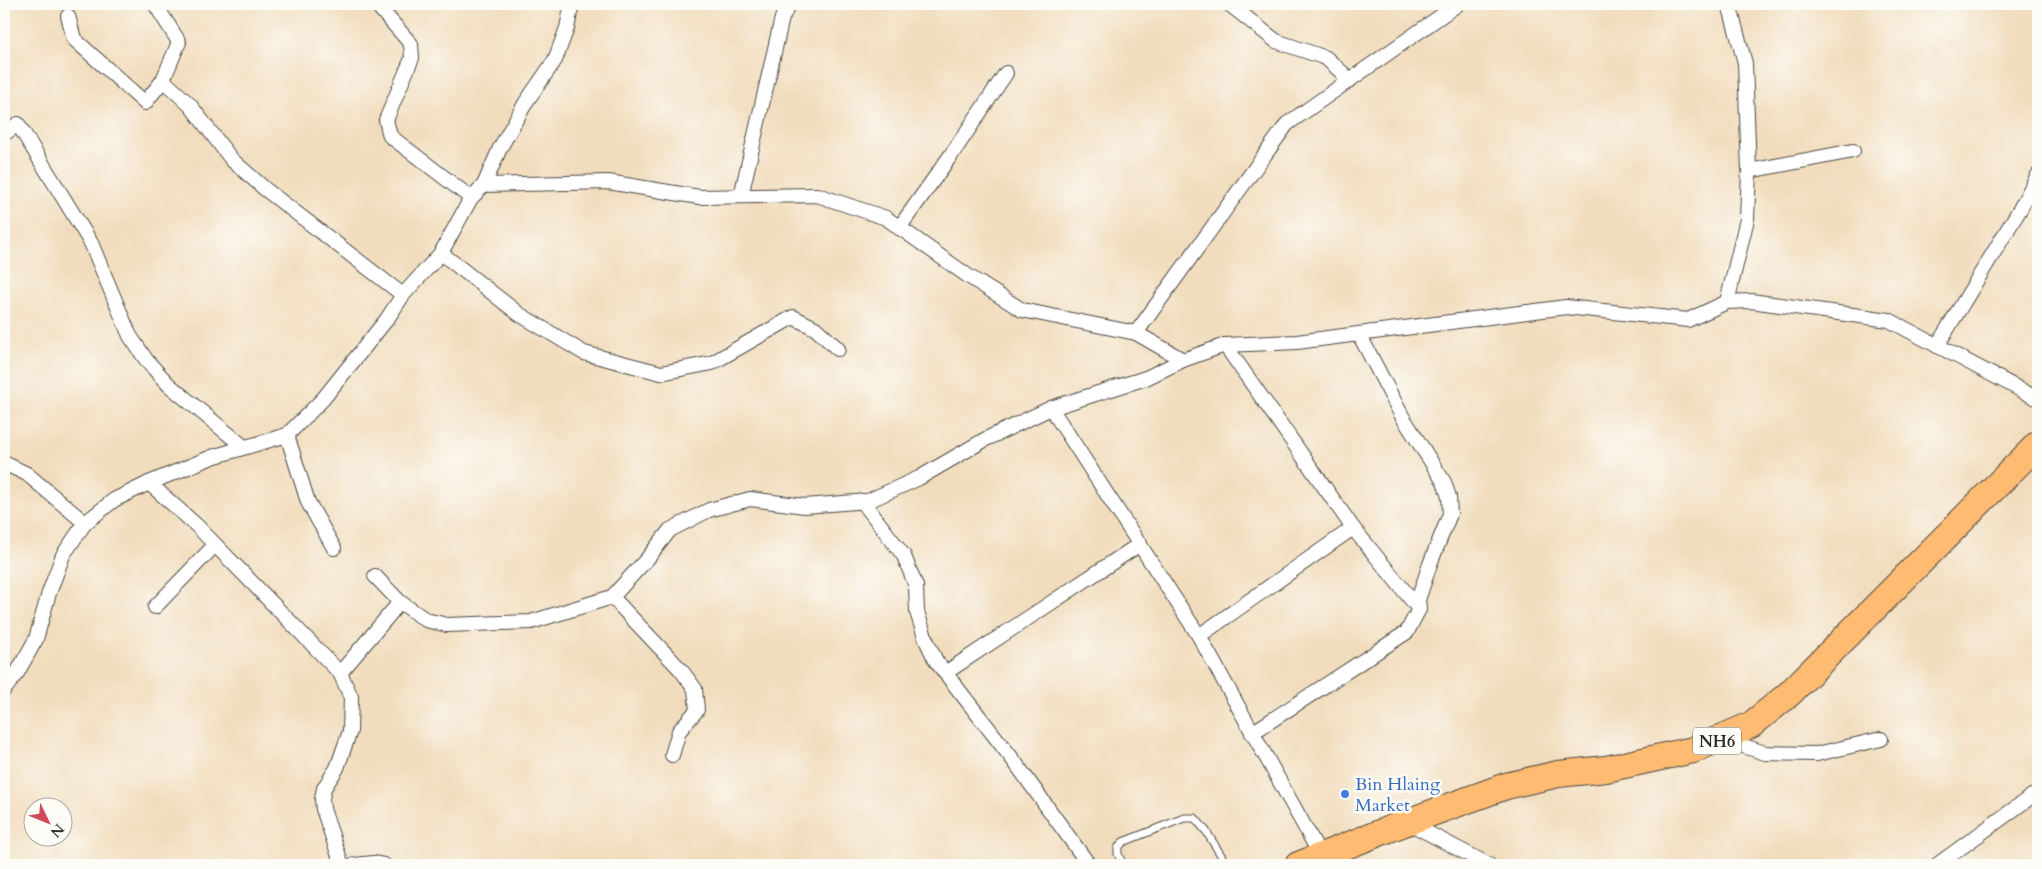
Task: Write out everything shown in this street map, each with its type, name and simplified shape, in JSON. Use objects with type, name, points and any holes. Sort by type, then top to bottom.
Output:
[{"type":"highway","name":"NH6","points":[[1310,861],[1407,822],[1506,786],[1558,774],[1606,769],[1693,750],[1751,725],[1789,694],[2038,444]]},
{"type":"street","points":[[68,16],[74,39],[145,103],[163,80],[179,42],[155,4]]},
{"type":"street","points":[[376,4],[411,44],[412,58],[386,120],[390,136],[471,198]]},
{"type":"street","points":[[4,690],[17,673],[36,639],[49,593],[63,555],[85,523],[114,500],[149,483],[212,457],[287,435],[323,399],[404,295],[441,253],[471,198],[484,185],[500,148],[526,102],[555,60],[567,28],[572,4]]},
{"type":"street","points":[[741,196],[782,18],[789,4]]},
{"type":"street","points":[[1229,4],[1276,41],[1326,58],[1349,79]]},
{"type":"street","points":[[1136,332],[1286,124],[1458,4]]},
{"type":"street","points":[[1727,302],[1747,219],[1750,171],[1745,63],[1728,4]]},
{"type":"street","points":[[899,228],[1006,73]]},
{"type":"street","points":[[163,80],[190,105],[232,160],[265,189],[404,295]]},
{"type":"street","points":[[4,134],[18,124],[91,243],[130,336],[147,361],[169,385],[244,447]]},
{"type":"street","points":[[1750,171],[1853,151]]},
{"type":"street","points":[[1937,346],[2020,209],[2038,175]]},
{"type":"street","points":[[484,185],[608,182],[699,197],[817,195],[886,218],[968,276],[1022,310],[1136,332],[1184,360]]},
{"type":"street","points":[[441,253],[519,314],[584,353],[661,373],[712,363],[794,317],[815,328],[838,349]]},
{"type":"street","points":[[375,576],[400,602],[426,620],[447,625],[531,622],[612,597],[647,560],[670,530],[709,510],[750,499],[805,506],[868,501],[919,478],[986,439],[1051,408],[1146,378],[1184,360],[1225,345],[1297,342],[1566,307],[1688,320],[1727,302],[1751,301],[1888,320],[2038,399]]},
{"type":"street","points":[[1252,733],[1407,632],[1419,609],[1418,600],[1450,514],[1449,497],[1444,482],[1402,416],[1360,334]]},
{"type":"street","points":[[1225,345],[1353,528],[1419,609]]},
{"type":"street","points":[[1051,408],[1199,636],[1252,733],[1310,861]]},
{"type":"street","points":[[287,435],[308,502],[334,548]]},
{"type":"street","points":[[4,463],[27,474],[85,523]]},
{"type":"street","points":[[149,483],[215,545],[340,673],[351,698],[350,732],[337,768],[324,788],[322,799],[323,809],[342,865]]},
{"type":"street","points":[[862,501],[904,556],[916,586],[918,612],[926,640],[936,661],[1014,761],[1089,865]]},
{"type":"street","points":[[1199,636],[1353,528]]},
{"type":"street","points":[[945,673],[1140,544]]},
{"type":"street","points":[[155,607],[215,545]]},
{"type":"street","points":[[612,597],[681,670],[695,689],[697,710],[680,731],[672,755]]},
{"type":"street","points":[[340,673],[400,602]]},
{"type":"street","points":[[1722,739],[1765,753],[1817,754],[1881,739]]},
{"type":"street","points":[[1936,865],[2032,796],[2038,795]]},
{"type":"street","points":[[1407,822],[1488,865]]},
{"type":"street","points":[[354,865],[374,863],[384,865]]},
{"type":"lane","points":[[1123,865],[1118,854],[1118,848],[1123,842],[1184,818],[1194,818],[1206,831],[1227,865]]},
{"type":"place","name":"Bin Hlaing Market","points":[[1345,794]]}]
